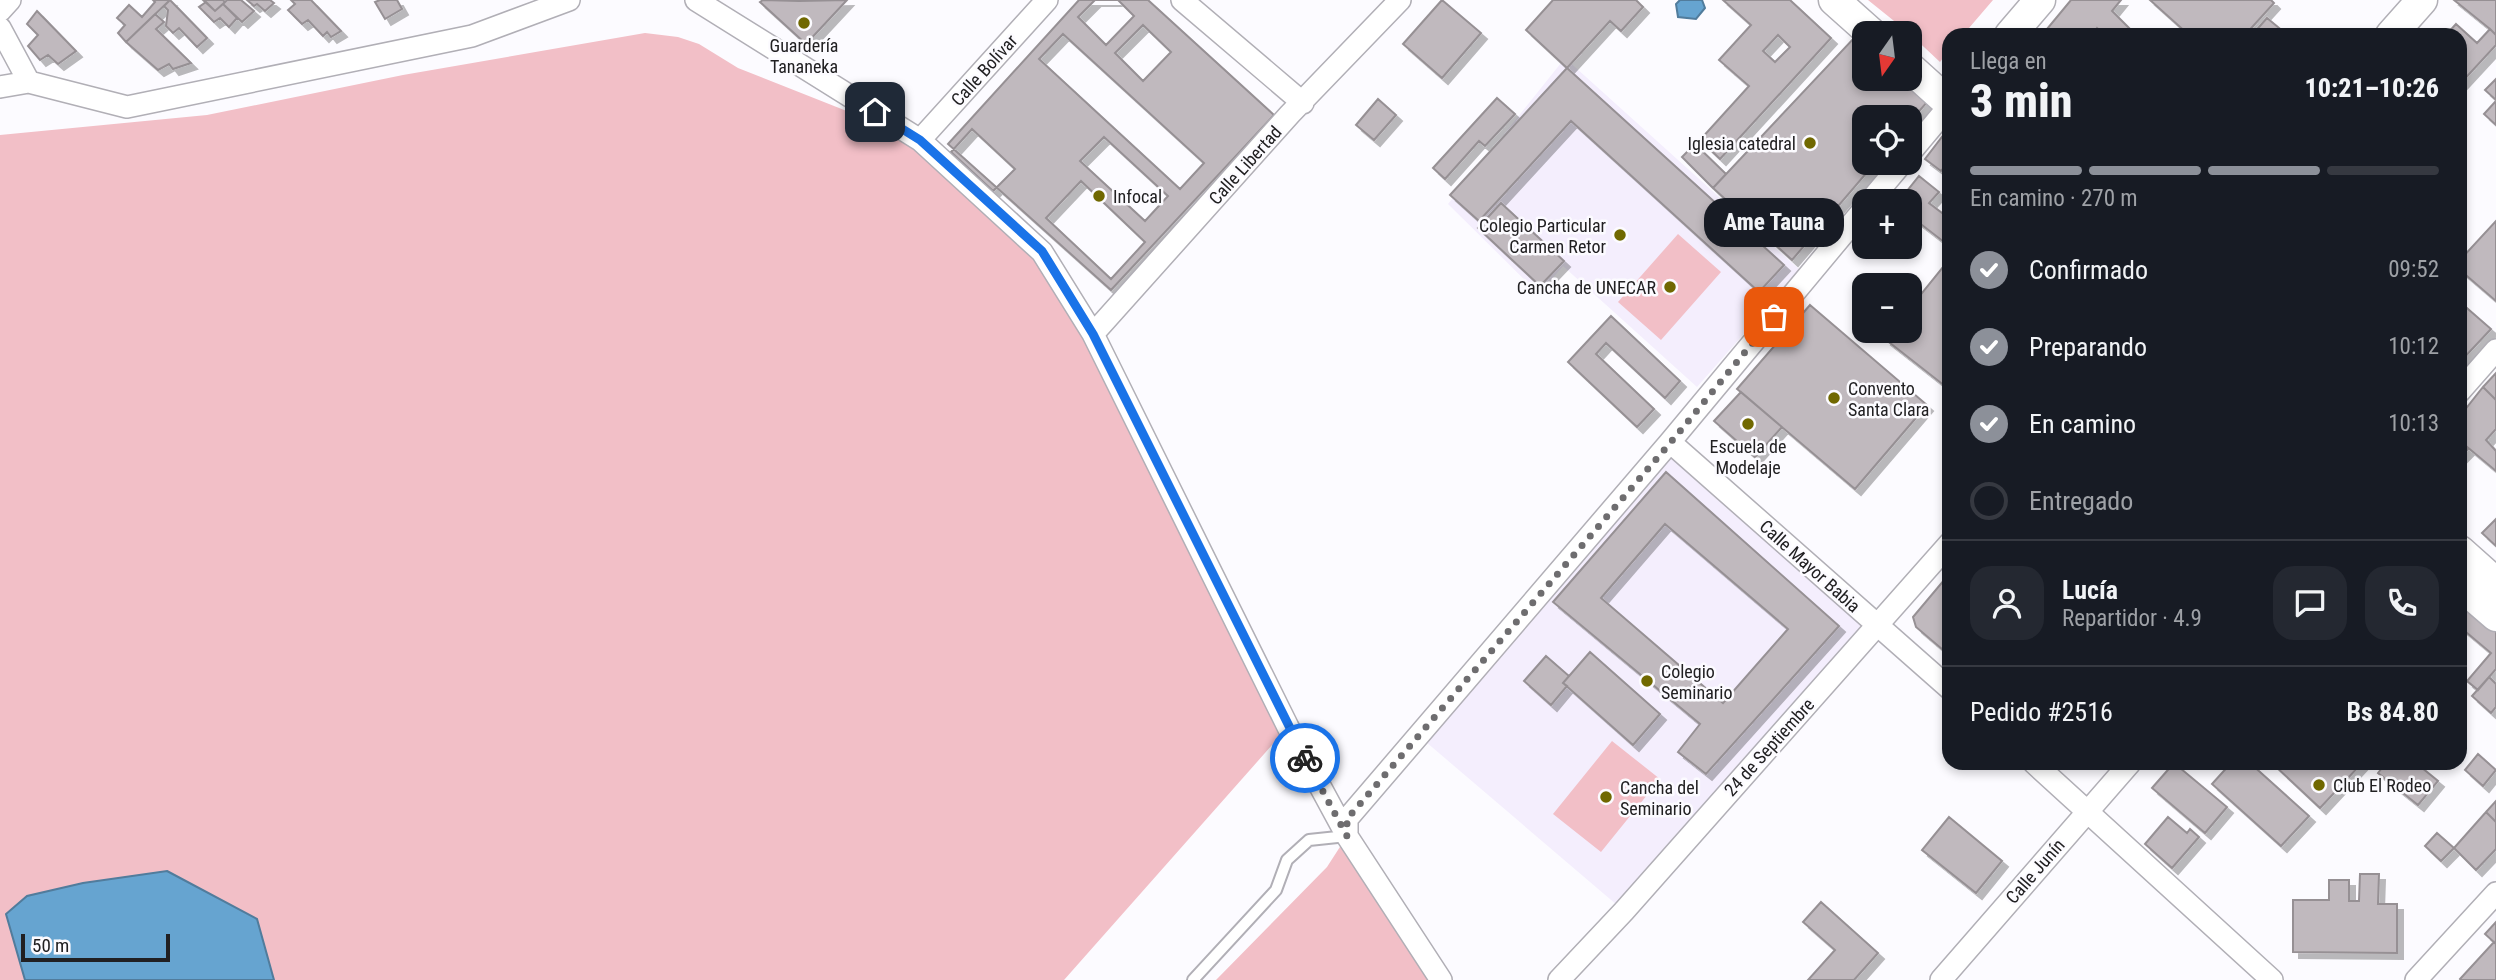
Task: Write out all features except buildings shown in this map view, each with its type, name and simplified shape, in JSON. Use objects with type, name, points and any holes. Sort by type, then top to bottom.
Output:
[{"type":"main road","points":[[1835,0],[1858,21]]},
{"type":"main road","points":[[2016,28],[2040,0]]},
{"type":"main road","points":[[2397,28],[2421,0]]},
{"type":"main road","points":[[1922,79],[1942,97]]},
{"type":"main road","points":[[2467,557],[2496,583]]},
{"type":"main road","points":[[2467,590],[2496,616]]},
{"type":"street","points":[[0,11],[10,0]]},
{"type":"street","points":[[0,87],[29,82],[127,107],[472,36],[569,0]]},
{"type":"street","points":[[696,0],[920,140],[1042,251],[1093,334],[1288,727],[1347,836],[1441,980]]},
{"type":"street","name":"Calle Bolívar","points":[[920,140],[1047,0]]},
{"type":"street","points":[[1182,0],[1303,103]]},
{"type":"street","name":"Calle Libertad","points":[[1093,334],[1290,114],[1400,0]]},
{"type":"street","points":[[0,28],[29,82]]},
{"type":"street","points":[[1922,138],[1942,114]]},
{"type":"street","points":[[1880,189],[1892,175]]},
{"type":"street","points":[[1347,836],[1347,819],[1671,442],[1852,223]]},
{"type":"street","points":[[2467,383],[2496,350]]},
{"type":"street","name":"Calle Mayor Babia","points":[[1671,442],[1942,682]]},
{"type":"street","name":"24 de Septiembre","points":[[1559,980],[1624,911],[1942,553]]},
{"type":"street","points":[[2042,770],[2272,980]]},
{"type":"street","name":"Calle Junín","points":[[1941,980],[2124,770]]},
{"type":"street","points":[[2416,980],[2496,893]]},
{"type":"lane","points":[[1193,980],[1276,890],[1287,860],[1309,840],[1347,836]]},
{"type":"shaded area","points":[[1868,0],[1993,0],[1969,28],[1942,28],[1940,62],[1922,45],[1922,21],[1894,21]]},
{"type":"shaded area","points":[[645,33],[678,37],[699,44],[738,68],[920,140],[1042,252],[1288,727],[1064,980],[274,980],[257,919],[167,871],[83,883],[27,896],[6,915],[25,980],[0,980],[0,135],[207,115],[403,75]]},
{"type":"shaded area","name":"Colegio Particular Carmen Retor","points":[[1565,58],[1800,270],[1697,387],[1563,266],[1539,294],[1448,204]]},
{"type":"shaded area","name":"Cancha de UNECAR","points":[[1678,234],[1721,272],[1661,340],[1618,302]]},
{"type":"shaded area","name":"Colegio Seminario","points":[[1670,442],[1877,626],[1624,911],[1419,736]]},
{"type":"shaded area","name":"Cancha del Seminario","points":[[1612,741],[1660,779],[1601,852],[1553,814]]},
{"type":"shaded area","points":[[1347,836],[1441,980],[1216,980],[1327,867]]},
{"type":"water","points":[[1680,0],[1702,0],[1705,8],[1696,19],[1678,17],[1676,4]]},
{"type":"water","points":[[167,871],[257,919],[274,980],[25,980],[6,914],[27,896],[83,883]]},
{"type":"way so far","points":[[1305,758],[1347,836],[1347,819],[1671,442],[1774,317]]},
{"type":"place","name":"Guardería Tananeka","points":[[804,23]]},
{"type":"place","name":"Iglesia catedral","points":[[1810,143]]},
{"type":"place","name":"Infocal","points":[[1099,196]]},
{"type":"place","name":"Colegio Particular Carmen Retor","points":[[1620,235]]},
{"type":"place","name":"Cancha de UNECAR","points":[[1670,287]]},
{"type":"place","name":"Ame Tauna","points":[[1774,317]]},
{"type":"place","name":"Convento Santa Clara","points":[[1834,398]]},
{"type":"place","name":"Escuela de Modelaje","points":[[1748,424]]},
{"type":"place","name":"Colegio Seminario","points":[[1647,681]]},
{"type":"place","name":"Club El Rodeo","points":[[2319,785]]},
{"type":"place","name":"Cancha del Seminario","points":[[1606,797]]},
{"type":"route","points":[[875,112],[920,140],[1042,251],[1093,334],[1305,758]]}]
